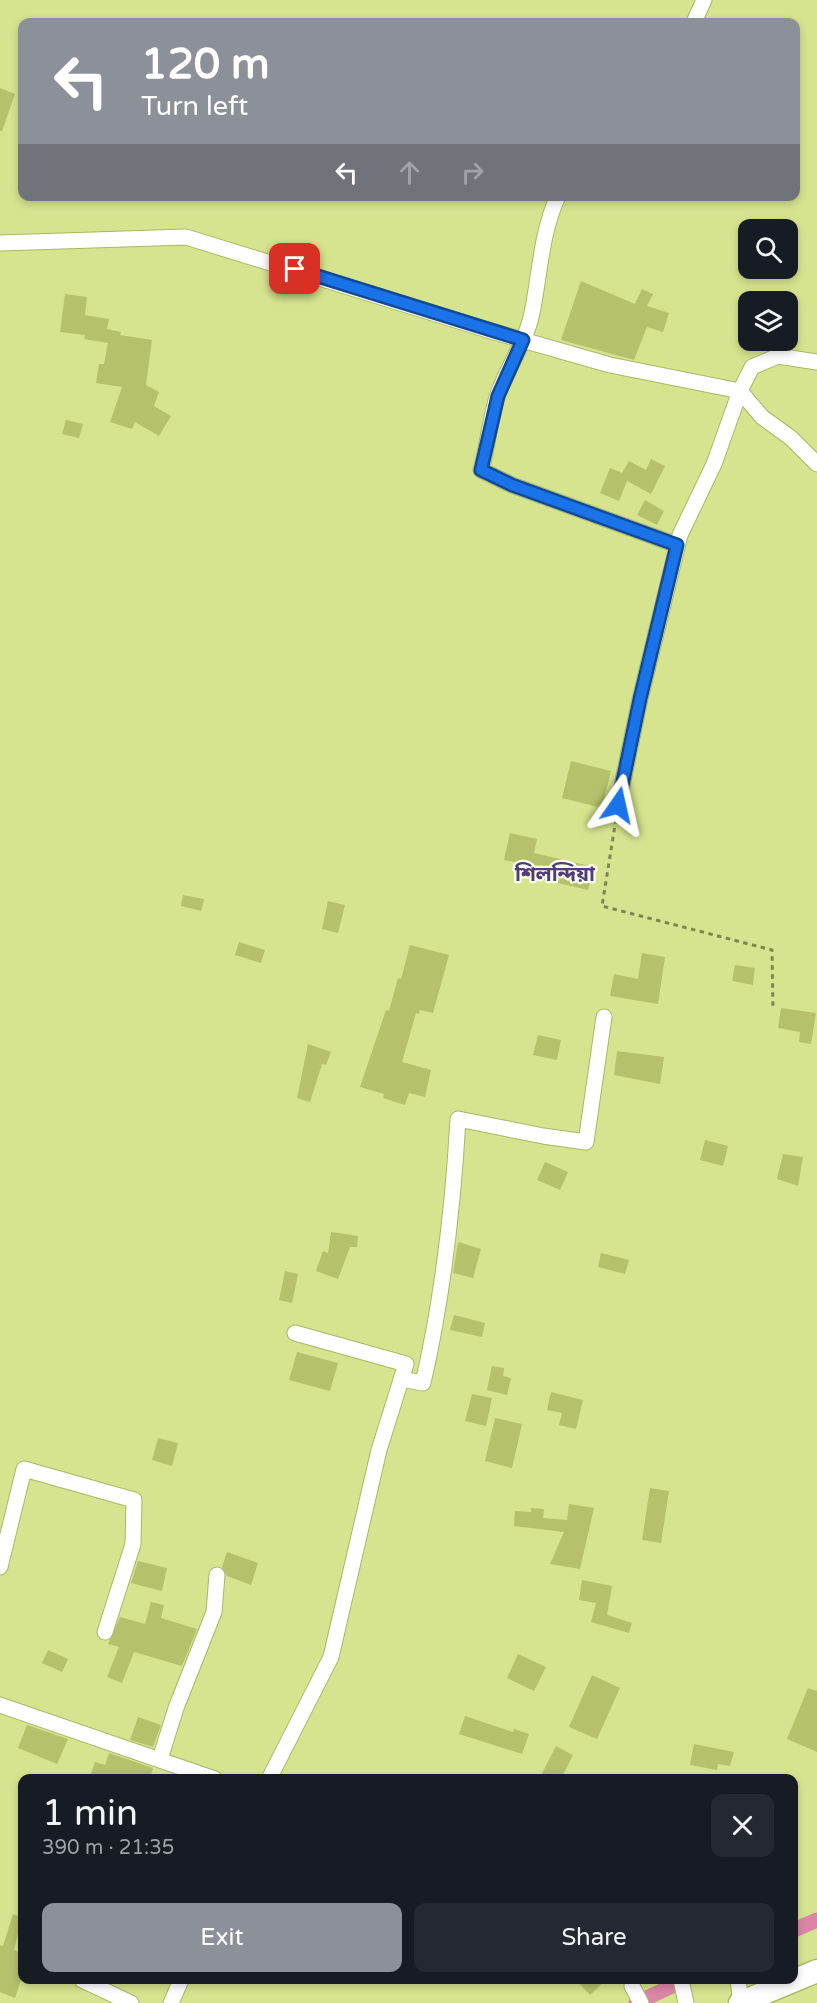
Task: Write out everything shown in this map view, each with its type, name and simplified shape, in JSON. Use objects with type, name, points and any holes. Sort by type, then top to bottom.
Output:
[{"type":"main road","points":[[798,1979],[817,1971]]},
{"type":"main road","points":[[741,2003],[786,1984]]},
{"type":"street","points":[[696,18],[704,0]]},
{"type":"street","points":[[556,201],[537,274],[532,313],[523,340],[498,396],[481,470],[512,485],[677,545]]},
{"type":"street","points":[[0,243],[186,237],[610,365],[740,391],[762,417],[791,438],[817,464]]},
{"type":"street","points":[[618,805],[640,699],[677,545],[714,464],[740,391],[752,367],[778,356],[817,362]]},
{"type":"street","points":[[401,1379],[423,1383],[436,1328],[453,1198],[458,1119],[586,1142],[604,1017]]},
{"type":"street","points":[[272,1774],[331,1657],[379,1450],[406,1364],[294,1333]]},
{"type":"street","points":[[0,1567],[24,1469],[134,1500],[133,1544],[105,1632]]},
{"type":"street","points":[[160,1760],[176,1708],[214,1612],[217,1575]]},
{"type":"street","points":[[0,1705],[201,1774]]},
{"type":"street","points":[[91,1984],[131,2003]]},
{"type":"street","points":[[171,2003],[179,1984]]},
{"type":"street","points":[[682,1984],[686,2000]]},
{"type":"street","points":[[739,1984],[741,2003]]},
{"type":"street","points":[[632,1986],[641,2003]]},
{"type":"path","points":[[618,805],[602,906],[772,950],[773,1010]]},
{"type":"building","points":[[0,88],[15,94],[2,131],[0,131]]},
{"type":"building","points":[[581,281],[635,304],[642,289],[653,294],[647,306],[669,313],[663,332],[647,327],[634,360],[561,340]]},
{"type":"building","points":[[65,294],[87,297],[85,315],[109,319],[107,329],[121,332],[120,335],[152,340],[146,385],[159,392],[154,406],[171,416],[159,436],[135,422],[132,429],[110,422],[122,387],[96,383],[99,364],[104,364],[108,343],[84,339],[85,335],[60,332]]},
{"type":"building","points":[[66,420],[83,424],[79,438],[62,434]]},
{"type":"building","points":[[651,459],[665,466],[651,494],[627,481],[619,501],[600,493],[610,468],[622,473],[629,461],[646,470]]},
{"type":"building","points":[[645,500],[664,511],[657,525],[637,515]]},
{"type":"building","points":[[571,761],[611,771],[602,808],[562,798]]},
{"type":"building","points":[[510,833],[537,839],[534,853],[594,867],[588,890],[536,878],[538,867],[504,860]]},
{"type":"building","points":[[183,895],[204,899],[201,911],[181,906]]},
{"type":"building","points":[[328,901],[345,905],[338,933],[322,929]]},
{"type":"building","points":[[239,942],[265,950],[261,963],[235,955]]},
{"type":"building","points":[[410,945],[449,955],[433,1013],[420,1010],[419,1014],[416,1013],[402,1062],[431,1070],[425,1097],[409,1093],[405,1105],[383,1098],[384,1094],[360,1087],[386,1010],[389,1011],[398,978],[401,979]]},
{"type":"building","points":[[642,953],[665,957],[658,1004],[610,996],[614,974],[638,979]]},
{"type":"building","points":[[735,965],[755,968],[753,985],[732,981]]},
{"type":"building","points":[[781,1008],[816,1013],[811,1044],[799,1042],[800,1032],[778,1028]]},
{"type":"building","points":[[538,1035],[561,1040],[557,1060],[533,1055]]},
{"type":"building","points":[[308,1044],[331,1052],[326,1065],[322,1064],[310,1102],[297,1098]]},
{"type":"building","points":[[617,1051],[664,1057],[660,1084],[614,1075]]},
{"type":"building","points":[[705,1140],[728,1146],[723,1166],[700,1160]]},
{"type":"building","points":[[783,1154],[803,1157],[798,1186],[777,1179]]},
{"type":"building","points":[[545,1162],[568,1172],[560,1190],[537,1180]]},
{"type":"building","points":[[331,1232],[358,1236],[357,1247],[350,1247],[338,1279],[316,1271],[323,1251],[328,1253]]},
{"type":"building","points":[[458,1242],[481,1249],[473,1278],[453,1273]]},
{"type":"building","points":[[601,1253],[629,1260],[625,1274],[598,1267]]},
{"type":"building","points":[[285,1271],[298,1274],[292,1303],[279,1300]]},
{"type":"building","points":[[454,1315],[485,1323],[482,1337],[450,1330]]},
{"type":"building","points":[[297,1352],[338,1363],[330,1391],[289,1380]]},
{"type":"building","points":[[492,1366],[504,1368],[503,1376],[511,1378],[507,1395],[487,1390]]},
{"type":"building","points":[[551,1392],[583,1400],[576,1429],[559,1425],[562,1413],[547,1410]]},
{"type":"building","points":[[472,1394],[492,1398],[486,1426],[465,1421]]},
{"type":"building","points":[[495,1418],[522,1424],[512,1468],[485,1461]]},
{"type":"building","points":[[158,1438],[178,1443],[172,1466],[152,1460]]},
{"type":"building","points":[[650,1488],[669,1491],[661,1543],[642,1540]]},
{"type":"building","points":[[569,1504],[594,1508],[580,1569],[550,1564],[564,1532],[514,1526],[515,1511],[531,1512],[531,1508],[544,1509],[543,1518],[567,1520]]},
{"type":"building","points":[[227,1552],[258,1563],[251,1585],[227,1576],[222,1567]]},
{"type":"building","points":[[138,1561],[167,1568],[162,1591],[131,1583]]},
{"type":"building","points":[[582,1580],[612,1586],[607,1615],[632,1623],[629,1633],[591,1622],[596,1603],[579,1600]]},
{"type":"building","points":[[151,1602],[164,1605],[161,1618],[197,1629],[182,1666],[134,1652],[122,1683],[107,1677],[119,1647],[108,1644],[120,1617],[145,1624]]},
{"type":"building","points":[[48,1650],[68,1659],[62,1672],[42,1663]]},
{"type":"building","points":[[518,1654],[546,1667],[534,1691],[507,1678]]},
{"type":"building","points":[[592,1675],[620,1688],[597,1739],[569,1727]]},
{"type":"building","points":[[808,1688],[817,1691],[817,1752],[787,1739]]},
{"type":"building","points":[[465,1716],[513,1732],[514,1729],[529,1734],[522,1754],[459,1734]]},
{"type":"building","points":[[138,1717],[161,1725],[153,1747],[130,1740]]},
{"type":"building","points":[[27,1725],[68,1739],[57,1764],[18,1748]]},
{"type":"building","points":[[694,1744],[734,1752],[730,1766],[718,1764],[717,1770],[690,1765]]},
{"type":"building","points":[[556,1746],[573,1755],[564,1774],[542,1774]]},
{"type":"building","points":[[109,1753],[153,1768],[151,1774],[91,1774],[95,1762],[105,1765]]},
{"type":"building","points":[[13,1914],[18,1916],[18,1934],[14,1950],[18,1952],[20,1984],[15,1998],[0,1992],[0,1945],[3,1946]]},
{"type":"building","points":[[580,1984],[602,1984],[590,1995]]},
{"type":"waterway","points":[[798,1928],[817,1920]]},
{"type":"waterway","points":[[636,2003],[676,1984]]},
{"type":"district","name":"শিলন্দিয়া","points":[[555,874]]},
{"type":"route","points":[[295,269],[523,340],[507,371],[498,396],[481,470],[512,485],[622,523],[677,545],[640,699],[618,805]]}]
